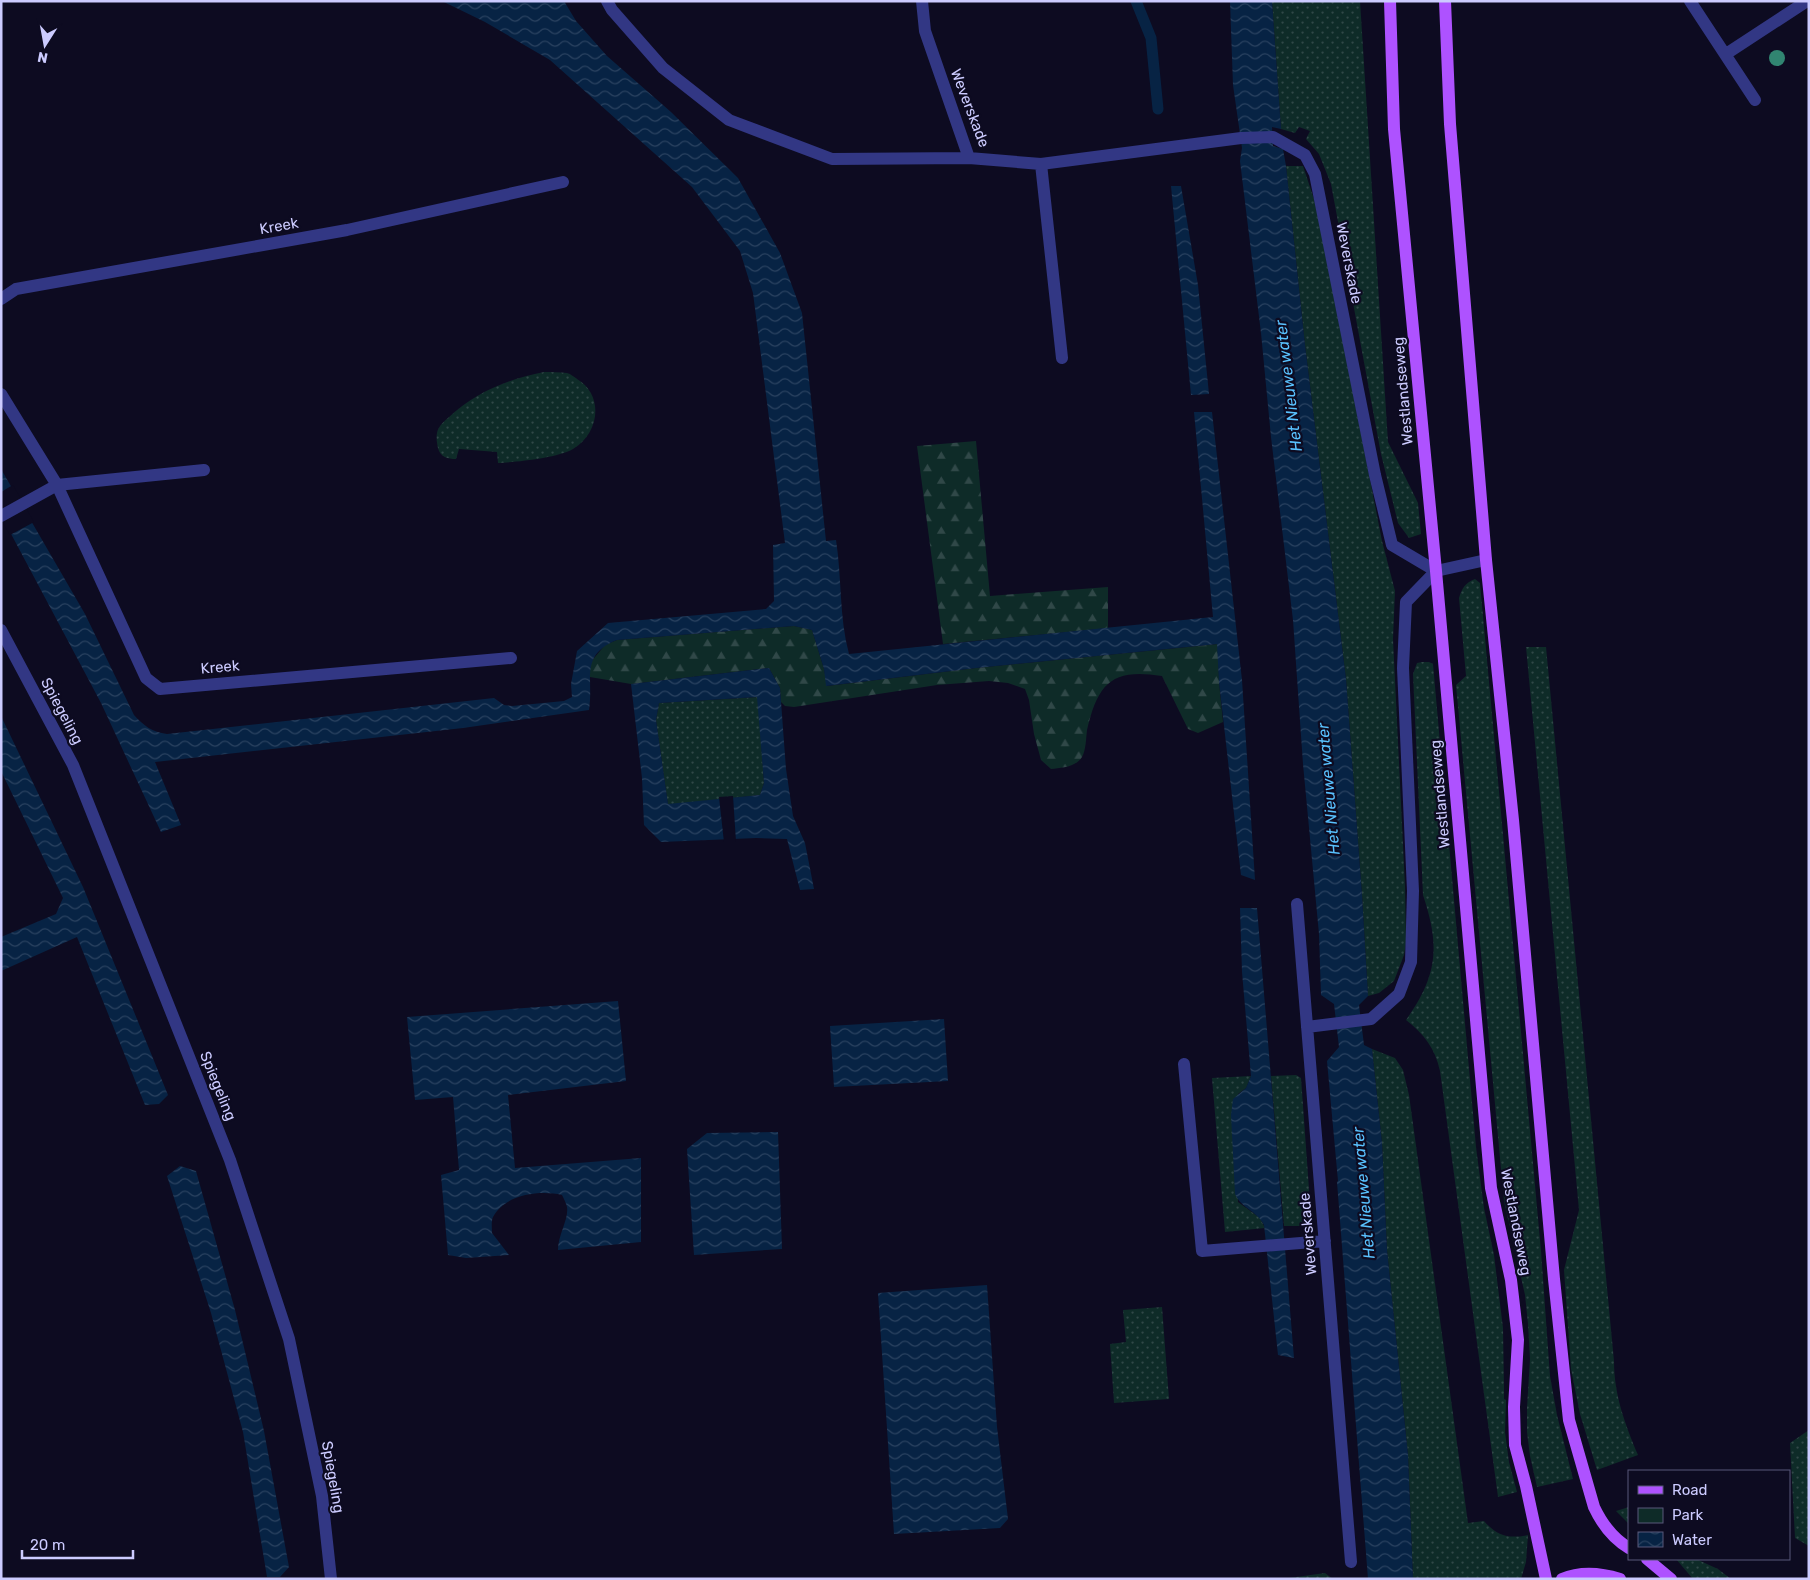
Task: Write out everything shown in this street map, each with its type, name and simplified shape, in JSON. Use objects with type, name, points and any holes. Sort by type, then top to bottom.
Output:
[{"type":"main road","name":"Westlandseweg","points":[[1390,1],[1394,129],[1436,570],[1491,1188],[1511,1280],[1518,1340],[1514,1407],[1515,1445],[1546,1579]]},
{"type":"main road","name":"Westlandseweg","points":[[1445,1],[1450,124],[1486,560],[1513,820],[1554,1279],[1569,1420],[1594,1507],[1600,1520],[1609,1532],[1628,1547]]},
{"type":"main road","points":[[1648,1560],[1671,1579]]},
{"type":"main road","points":[[1562,1579],[1582,1573],[1596,1573],[1620,1579]]},
{"type":"street","points":[[607,1],[612,10],[663,68],[729,120],[832,159],[969,158]]},
{"type":"street","name":"Weverskade","points":[[922,1],[926,31],[969,158],[1041,164],[1242,138],[1272,136],[1305,155],[1315,174],[1375,475],[1392,545],[1436,570]]},
{"type":"street","points":[[1690,1],[1755,100]]},
{"type":"street","points":[[1726,54],[1807,1]]},
{"type":"street","points":[[1041,164],[1062,358]]},
{"type":"street","name":"Kreek","points":[[1,299],[16,289],[347,230],[563,182]]},
{"type":"street","name":"Kreek","points":[[1,394],[57,485],[146,678],[160,689],[511,658]]},
{"type":"street","points":[[1,516],[57,485],[204,470]]},
{"type":"street","points":[[1308,1027],[1371,1019],[1398,994],[1411,962],[1413,891],[1403,668],[1406,602],[1436,570],[1486,560]]},
{"type":"street","name":"Spiegeling","points":[[1,630],[72,764],[230,1160],[289,1339],[322,1496],[331,1579]]},
{"type":"street","name":"Weverskade","points":[[1297,904],[1351,1562]]},
{"type":"street","points":[[1184,1064],[1202,1251],[1326,1241]]},
{"type":"green space","points":[[1272,1],[1360,1],[1388,442],[1418,503],[1421,534],[1409,538],[1398,523],[1381,454],[1331,184],[1319,154],[1306,139],[1310,131],[1299,127],[1295,133],[1281,129]]},
{"type":"green space","points":[[1286,166],[1303,166],[1317,208],[1382,541],[1395,591],[1393,639],[1406,943],[1404,955],[1394,981],[1379,993],[1368,996],[1346,679],[1305,345]]},
{"type":"green space","points":[[544,372],[570,374],[586,386],[592,394],[595,404],[593,424],[589,434],[582,442],[573,449],[557,455],[498,463],[497,452],[459,449],[456,459],[447,458],[441,454],[437,442],[438,431],[443,423],[458,409],[493,388],[518,378]]},
{"type":"green space","points":[[976,441],[990,596],[1108,587],[1108,628],[943,644],[917,446]]},
{"type":"green space","points":[[1475,579],[1480,583],[1541,1251],[1550,1376],[1557,1415],[1573,1479],[1537,1487],[1527,1432],[1530,1359],[1528,1324],[1525,1295],[1504,1201],[1456,685],[1466,676],[1459,598],[1464,586]]},
{"type":"green space","points":[[794,626],[812,630],[824,669],[827,686],[976,668],[1218,644],[1223,722],[1198,733],[1188,729],[1162,676],[1131,674],[1119,677],[1102,690],[1096,701],[1087,730],[1082,757],[1072,765],[1051,769],[1041,760],[1025,689],[1008,683],[989,681],[937,685],[794,707],[785,706],[781,702],[780,688],[769,668],[631,684],[590,677],[590,663],[605,645],[617,640]]},
{"type":"green space","points":[[1526,647],[1546,647],[1614,1374],[1621,1409],[1638,1455],[1597,1470],[1580,1414],[1571,1369],[1564,1270],[1579,1210]]},
{"type":"green space","points":[[1417,663],[1433,664],[1476,1147],[1484,1208],[1494,1255],[1503,1328],[1504,1399],[1506,1400],[1505,1432],[1509,1462],[1517,1492],[1498,1497],[1440,1071],[1428,1042],[1406,1020],[1425,989],[1433,960],[1434,945],[1423,895],[1413,674]]},
{"type":"green space","points":[[758,697],[764,783],[760,795],[668,805],[656,720],[659,703]]},
{"type":"green space","points":[[1372,1049],[1395,1058],[1403,1070],[1409,1095],[1468,1523],[1484,1521],[1494,1530],[1504,1535],[1515,1537],[1528,1535],[1526,1562],[1521,1579],[1413,1579],[1408,1455],[1387,1250],[1382,1143]]},
{"type":"green space","points":[[1296,1075],[1301,1078],[1310,1203],[1304,1226],[1284,1226],[1271,1076]]},
{"type":"green space","points":[[1251,1076],[1246,1088],[1238,1094],[1238,1202],[1260,1218],[1265,1228],[1225,1232],[1212,1078]]},
{"type":"green space","points":[[1162,1307],[1169,1399],[1114,1403],[1110,1344],[1126,1342],[1123,1310]]},
{"type":"green space","points":[[1809,1430],[1809,1546],[1795,1538],[1790,1443]]},
{"type":"green space","points":[[1628,1507],[1628,1523],[1616,1511]]},
{"type":"green space","points":[[1677,1560],[1698,1560],[1718,1569],[1731,1579],[1693,1579]]},
{"type":"green space","points":[[1325,1573],[1333,1579],[1282,1579]]},
{"type":"water","points":[[442,1],[564,1],[576,21],[607,56],[671,112],[738,178],[780,253],[802,313],[826,541],[836,540],[842,612],[849,654],[1213,617],[1194,412],[1212,412],[1242,680],[1255,880],[1241,875],[1219,682],[1217,644],[976,668],[826,686],[824,669],[812,630],[794,626],[617,640],[605,646],[597,653],[593,661],[590,678],[589,710],[463,728],[155,762],[181,825],[161,832],[101,703],[1,515],[1,469],[85,614],[134,715],[149,728],[167,734],[494,698],[504,705],[512,706],[564,701],[572,697],[571,684],[577,651],[608,623],[766,609],[774,601],[773,545],[785,543],[753,293],[740,251],[692,187],[550,60],[485,22]]},
{"type":"water","name":"Het Nieuwe water","points":[[1230,1],[1272,1],[1281,129],[1272,127],[1273,146],[1283,149],[1286,166],[1305,345],[1346,679],[1368,996],[1359,1005],[1364,1045],[1372,1049],[1382,1143],[1387,1250],[1408,1455],[1413,1579],[1368,1579],[1327,1061],[1339,1047],[1334,1004],[1321,995],[1319,934],[1303,764],[1293,620],[1240,161],[1242,148],[1233,85]]},
{"type":"water","points":[[1171,186],[1181,186],[1198,285],[1209,394],[1191,395]]},
{"type":"water","points":[[769,668],[780,688],[786,769],[793,816],[805,843],[814,889],[800,890],[787,839],[756,838],[661,842],[644,825],[642,778],[631,684]],"holes":[[[757,697],[764,783],[760,795],[668,804],[656,720],[659,703]]]},
{"type":"water","points":[[1,716],[83,887],[168,1095],[159,1104],[145,1105],[77,937],[1,971],[1,937],[56,914],[63,898],[1,771]]},
{"type":"water","points":[[1240,908],[1257,908],[1294,1358],[1278,1355],[1264,1225],[1257,1216],[1241,1203],[1235,1194],[1231,1115],[1233,1099],[1246,1088],[1251,1076],[1242,972]]},
{"type":"water","points":[[618,1001],[626,1081],[508,1095],[515,1168],[641,1158],[641,1242],[558,1250],[567,1207],[562,1195],[544,1193],[514,1199],[499,1209],[493,1217],[492,1233],[509,1255],[466,1258],[448,1255],[441,1175],[459,1170],[453,1097],[415,1100],[407,1017]]},
{"type":"water","points":[[944,1019],[948,1081],[834,1087],[830,1026]]},
{"type":"water","points":[[778,1132],[782,1249],[694,1255],[687,1149],[707,1133]]},
{"type":"water","points":[[180,1166],[196,1171],[235,1310],[264,1431],[289,1567],[280,1577],[267,1577],[243,1432],[211,1313],[167,1176]]},
{"type":"water","points":[[987,1285],[997,1427],[1008,1519],[1000,1528],[894,1534],[878,1293]]},
{"type":"pier","points":[[13,485],[34,522],[10,535],[1,520],[1,492]]},
{"type":"pier","points":[[733,796],[736,842],[724,842],[719,797]]},
{"type":"waterway","points":[[1136,1],[1151,38],[1158,109]]}]
